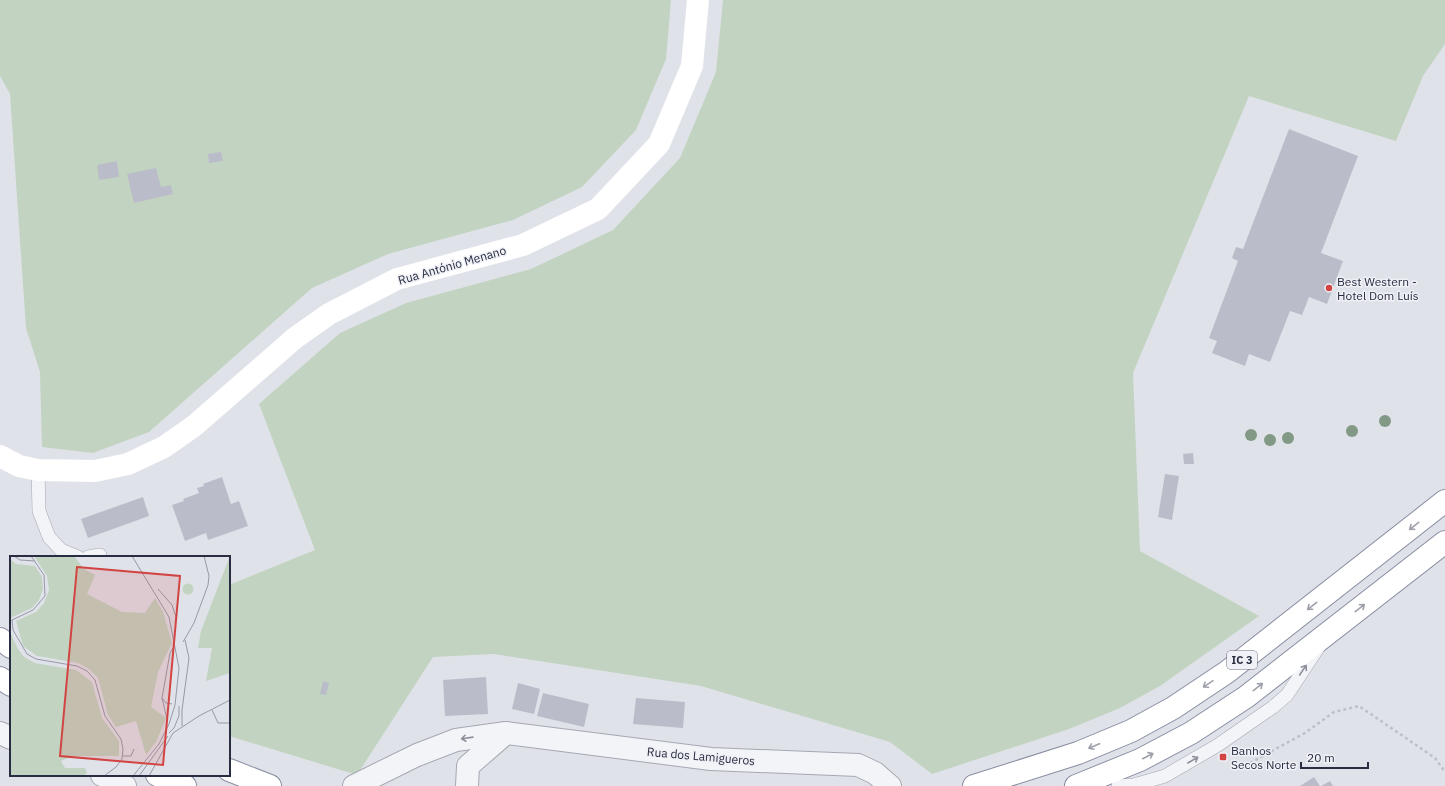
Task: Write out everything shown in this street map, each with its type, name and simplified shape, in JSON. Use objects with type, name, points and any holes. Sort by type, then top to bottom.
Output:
[{"type":"main road","name":"Rua António Menano","points":[[0,456],[19,466],[38,470],[95,471],[128,464],[164,447],[194,426],[295,338],[329,314],[397,279],[523,245],[598,210],[659,144],[692,66],[698,0]]},
{"type":"main road","name":"IC 3","points":[[974,786],[1078,753],[1131,731],[1173,708],[1227,672],[1445,502]]},
{"type":"main road","name":"IC 3","points":[[1081,784],[1140,760],[1191,733],[1246,697],[1445,542]]},
{"type":"main road","points":[[0,639],[10,646]]},
{"type":"main road","points":[[0,678],[10,684]]},
{"type":"main road","points":[[230,770],[270,786]]},
{"type":"main road","points":[[160,776],[185,786]]},
{"type":"street","points":[[0,733],[10,738]]},
{"type":"street","name":"Rua dos Lamigueros","points":[[354,786],[417,755],[456,740],[506,733],[711,759],[858,765],[875,773],[890,786]]},
{"type":"street","points":[[467,786],[468,766],[506,733]]},
{"type":"street","points":[[104,776],[125,786]]},
{"type":"lane","points":[[38,470],[39,511],[49,537],[61,550],[76,556]]},
{"type":"lane","points":[[1118,786],[1134,785],[1165,776],[1218,746],[1273,707],[1287,695],[1329,632]]},
{"type":"lane","points":[[1081,784],[1114,786]]},
{"type":"path","points":[[1250,763],[1305,733],[1334,712],[1359,706],[1435,758],[1445,772]]},
{"type":"green space","points":[[0,0],[671,0],[666,59],[636,130],[582,187],[513,220],[388,254],[312,288],[149,432],[93,453],[42,447],[40,372],[26,328],[10,94],[0,76]]},
{"type":"green space","points":[[723,0],[1445,0],[1445,44],[1423,76],[1396,141],[1249,96],[1133,373],[1140,551],[1259,616],[1160,686],[1120,708],[1069,729],[932,774],[890,742],[701,686],[494,654],[433,657],[357,775],[230,736],[230,585],[315,550],[259,404],[340,333],[406,303],[531,269],[613,230],[680,158],[716,72]]},
{"type":"building","points":[[1289,129],[1358,156],[1321,253],[1343,261],[1327,304],[1309,297],[1302,315],[1290,311],[1270,362],[1249,354],[1245,366],[1212,353],[1217,341],[1209,338],[1238,261],[1232,258],[1236,247],[1243,249]]},
{"type":"building","points":[[221,152],[223,161],[209,163],[208,154]]},
{"type":"building","points":[[117,161],[119,177],[99,180],[97,165]]},
{"type":"building","points":[[156,168],[161,187],[171,185],[173,194],[134,203],[127,174]]},
{"type":"building","points":[[1193,453],[1194,464],[1184,464],[1183,454]]},
{"type":"building","points":[[1165,474],[1179,476],[1172,520],[1158,517]]},
{"type":"building","points":[[222,477],[231,504],[239,501],[248,526],[208,540],[206,533],[185,541],[172,505],[184,501],[183,499],[199,493],[197,488],[204,486],[203,484]]},
{"type":"building","points":[[143,497],[149,516],[88,538],[81,519]]},
{"type":"building","points":[[486,677],[488,714],[445,716],[443,680]]},
{"type":"building","points":[[323,681],[329,683],[326,695],[320,694]]},
{"type":"building","points":[[518,683],[540,689],[534,714],[512,709]]},
{"type":"building","points":[[543,693],[589,704],[584,727],[537,716]]},
{"type":"building","points":[[636,698],[685,702],[683,728],[633,724]]},
{"type":"building","points":[[1314,777],[1320,786],[1300,786]]},
{"type":"building","points":[[1330,781],[1333,786],[1321,786]]},
{"type":"place","name":"Best Western - Hotel Dom Luís","points":[[1329,288]]},
{"type":"place","name":"Banhos Secos Norte","points":[[1223,757]]}]
